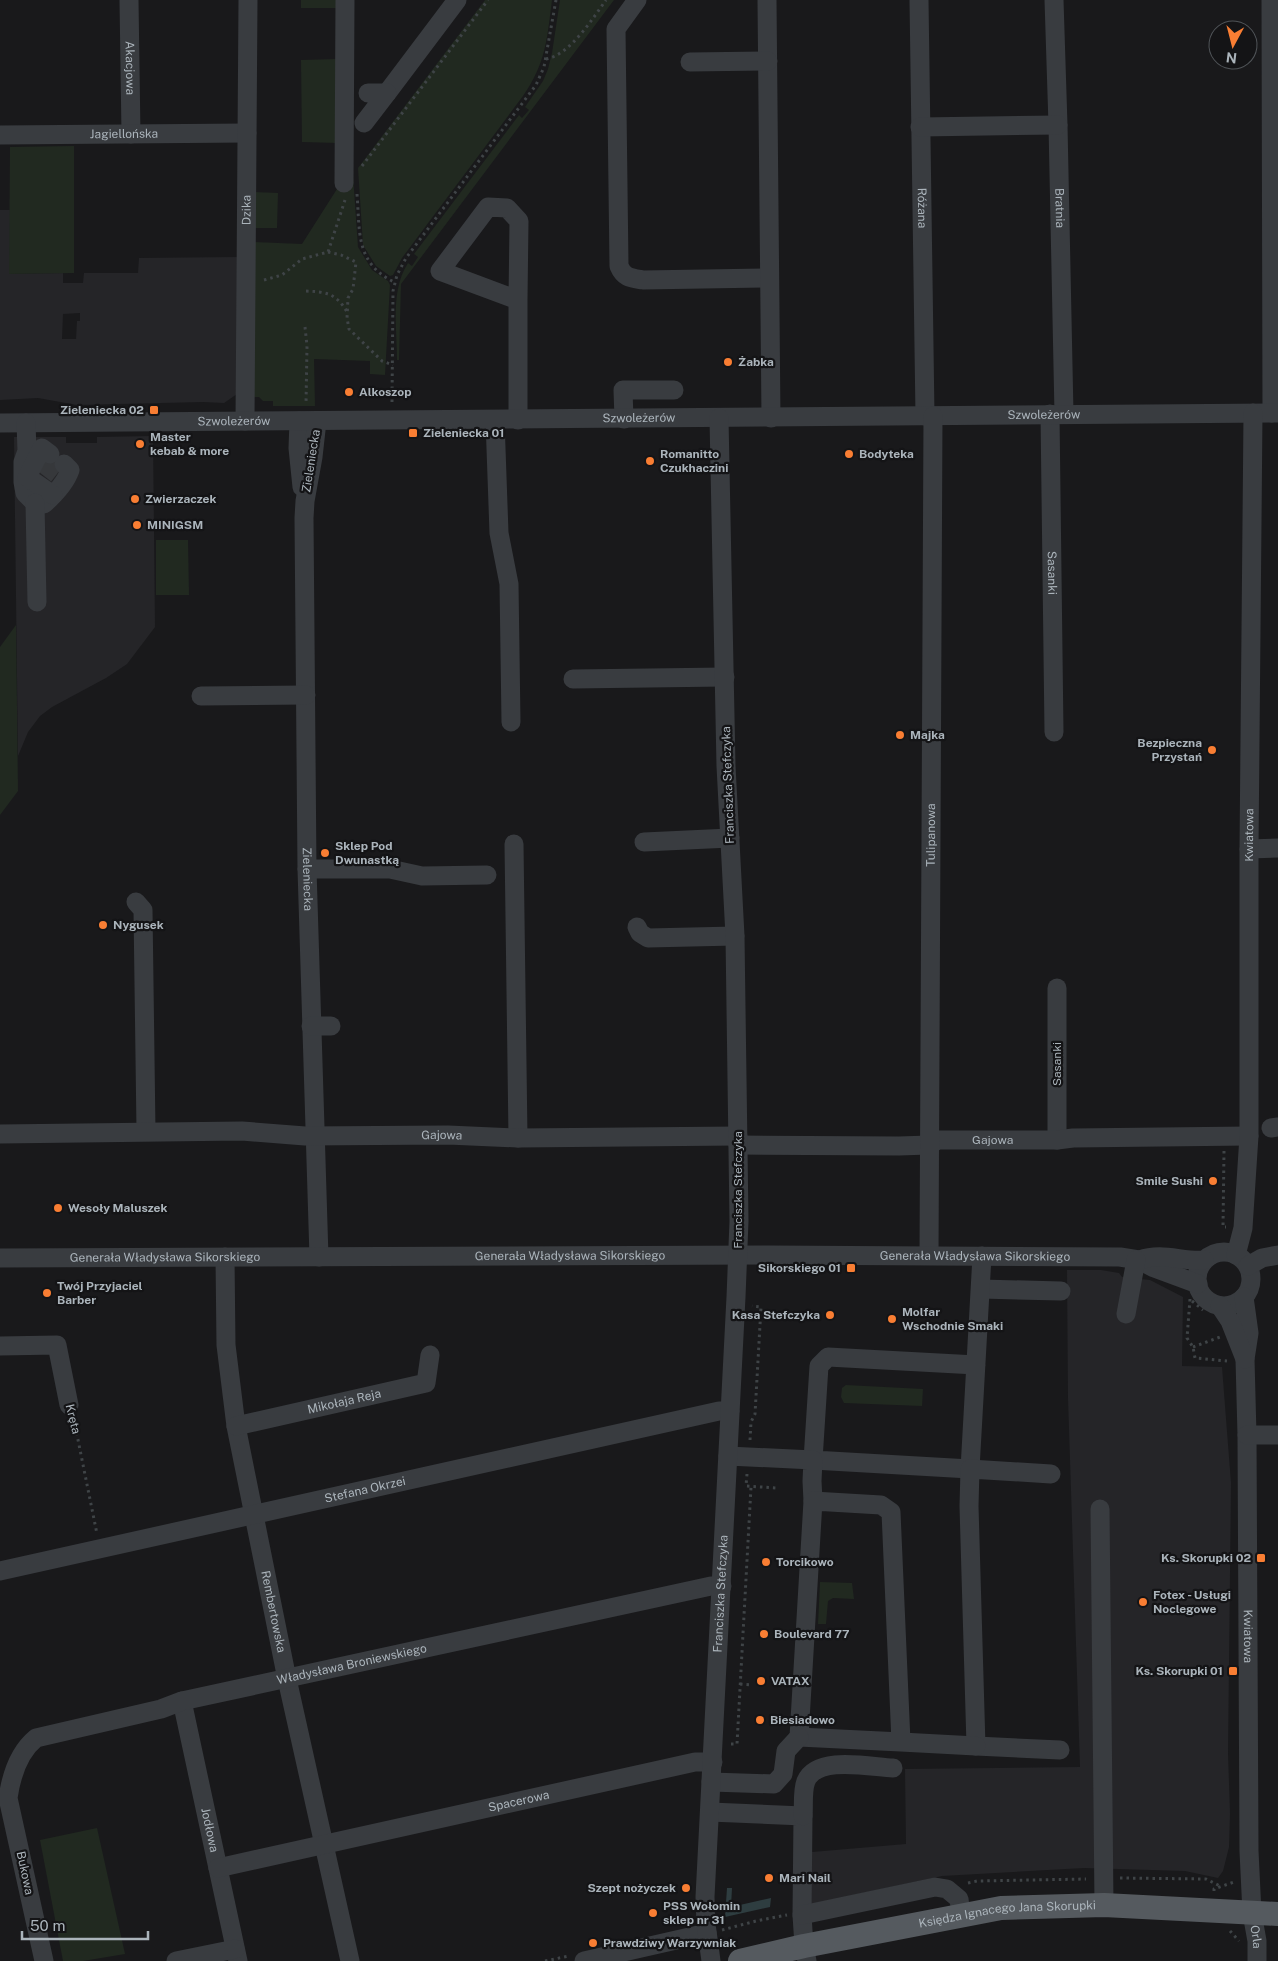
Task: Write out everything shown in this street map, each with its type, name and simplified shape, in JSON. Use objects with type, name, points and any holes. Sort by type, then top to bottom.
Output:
[{"type":"main road","name":"Księdza Ignacego Jana Skorupki","points":[[740,1961],[805,1953],[961,1915],[1001,1908],[1104,1905],[1278,1914]]},
{"type":"street","name":"Akacjowa","points":[[129,0],[131,134]]},
{"type":"street","name":"Dzika","points":[[245,420],[248,0]]},
{"type":"street","points":[[346,0],[349,188]]},
{"type":"street","points":[[364,123],[378,93],[457,0]]},
{"type":"street","points":[[637,0],[616,28],[619,266],[622,274],[630,278],[644,280],[769,278]]},
{"type":"street","points":[[767,0],[769,278],[776,395],[771,418]]},
{"type":"street","name":"Różana","points":[[919,0],[920,127],[928,235],[929,416]]},
{"type":"street","name":"Bratnia","points":[[1054,0],[1058,125],[1057,414]]},
{"type":"street","points":[[1271,0],[1275,413]]},
{"type":"street","points":[[690,62],[768,61]]},
{"type":"street","points":[[920,127],[1058,125]]},
{"type":"street","name":"Jagiellońska","points":[[0,135],[247,133]]},
{"type":"street","points":[[518,300],[440,271],[488,208],[507,208],[519,221],[518,420]]},
{"type":"street","points":[[624,419],[623,390],[674,390]]},
{"type":"street","name":"Kwiatowa","points":[[1242,1260],[1242,1228],[1249,1136],[1248,849],[1253,413]]},
{"type":"street","name":"Szwoleżerów","points":[[0,423],[113,429],[307,417],[518,420],[1275,413]]},
{"type":"street","name":"Sasanki","points":[[1054,732],[1057,414]]},
{"type":"street","name":"Tulipanowa","points":[[929,416],[929,1255]]},
{"type":"street","name":"Zieleniecka","points":[[307,417],[311,475],[304,502],[311,642],[306,695],[307,869],[319,1257]]},
{"type":"street","name":"Franciszka Stefczyka","points":[[711,1961],[705,1897],[737,1255],[734,1150],[735,936],[726,766],[719,418]]},
{"type":"street","points":[[495,420],[499,533],[508,584],[511,722]]},
{"type":"street","points":[[26,423],[49,463],[53,495]]},
{"type":"street","points":[[49,463],[23,462],[22,482],[25,493],[35,503],[44,504],[53,495]]},
{"type":"street","points":[[49,463],[27,476],[53,495]]},
{"type":"street","points":[[35,503],[36,602]]},
{"type":"street","points":[[574,680],[725,677]]},
{"type":"street","points":[[200,696],[306,695]]},
{"type":"street","points":[[644,842],[730,838]]},
{"type":"street","points":[[514,844],[518,1138]]},
{"type":"street","points":[[1248,849],[1278,848]]},
{"type":"street","points":[[307,869],[390,869],[422,876],[487,875]]},
{"type":"street","points":[[136,902],[143,910],[141,978],[146,1131]]},
{"type":"street","points":[[637,927],[640,933],[648,938],[735,936]]},
{"type":"street","name":"Sasanki","points":[[1057,1140],[1058,988]]},
{"type":"street","points":[[311,1026],[331,1026]]},
{"type":"street","name":"Gajowa","points":[[0,1134],[242,1131],[314,1135],[448,1134],[518,1138],[680,1130],[734,1150],[929,1145],[938,1140],[1057,1140],[1160,1136],[1249,1136]]},
{"type":"street","points":[[1242,1260],[1252,1279],[1251,1286],[1244,1297],[1236,1304],[1214,1310],[1212,1304],[1206,1299],[1192,1292],[1198,1271],[1204,1260],[1219,1252],[1242,1260],[1278,1256]]},
{"type":"street","name":"Generała Władysława Sikorskiego","points":[[0,1258],[929,1255],[981,1263],[1120,1258],[1138,1260],[1192,1292]]},
{"type":"street","name":"Generała Władysława Sikorskiego","points":[[1138,1260],[1159,1256],[1194,1261],[1204,1260]]},
{"type":"street","name":"Rembertowska","points":[[225,1258],[226,1345],[236,1426],[287,1679],[350,1961]]},
{"type":"street","points":[[1126,1314],[1138,1260]]},
{"type":"street","points":[[976,1746],[969,1506],[981,1263]]},
{"type":"street","points":[[981,1290],[1061,1291]]},
{"type":"street","name":"Kwiatowa","points":[[1236,1360],[1249,1333],[1244,1297]]},
{"type":"street","name":"Kwiatowa","points":[[1214,1310],[1230,1321],[1248,1435],[1248,1851],[1252,1913]]},
{"type":"street","name":"Kręta","points":[[0,1346],[57,1346],[69,1405]]},
{"type":"street","name":"Mikołaja Reja","points":[[236,1426],[426,1383],[430,1355]]},
{"type":"street","points":[[711,1782],[774,1784],[783,1774],[786,1752],[799,1737],[819,1366],[828,1357],[976,1364]]},
{"type":"street","name":"Stefana Okrzei","points":[[0,1571],[719,1411],[730,1411]]},
{"type":"street","points":[[1248,1435],[1278,1435]]},
{"type":"street","points":[[728,1456],[1051,1474]]},
{"type":"street","points":[[813,1501],[881,1505],[891,1512],[901,1742]]},
{"type":"street","points":[[1100,1509],[1104,1905]]},
{"type":"street","name":"Władysława Broniewskiego","points":[[10,1784],[28,1744],[36,1738],[161,1709],[182,1701],[711,1586],[722,1586]]},
{"type":"street","name":"Jodłowa","points":[[182,1701],[237,1955]]},
{"type":"street","points":[[799,1737],[1060,1750]]},
{"type":"street","name":"Spacerowa","points":[[218,1868],[695,1762],[713,1762]]},
{"type":"street","points":[[805,1953],[802,1915],[803,1816],[806,1783],[817,1769],[830,1765],[893,1768]]},
{"type":"street","name":"Bukowa","points":[[10,1784],[8,1798],[44,1961]]},
{"type":"street","points":[[710,1812],[803,1816]]},
{"type":"street","points":[[802,1915],[935,1887],[947,1889],[959,1900],[961,1915]]},
{"type":"street","name":"Orla","points":[[1252,1913],[1258,1941],[1257,1961]]},
{"type":"street","points":[[584,1961],[707,1933]]},
{"type":"street","points":[[176,1961],[237,1955]]},
{"type":"path","points":[[360,168],[488,0]]},
{"type":"path","points":[[392,409],[394,282],[406,258],[536,86],[542,75],[546,59],[556,0]]},
{"type":"path","points":[[546,59],[552,58],[564,51],[606,0]]},
{"type":"path","points":[[328,252],[349,188]]},
{"type":"path","points":[[349,188],[361,246],[374,268],[394,282]]},
{"type":"path","points":[[260,281],[282,276],[302,259],[328,252],[342,254],[356,262],[353,289],[348,298],[349,329],[382,361],[393,365]]},
{"type":"path","points":[[306,291],[333,295],[348,312]]},
{"type":"path","points":[[304,327],[307,346],[307,417]]},
{"type":"path","points":[[1192,1292],[1214,1310]]},
{"type":"path","points":[[1192,1292],[1187,1338],[1195,1358],[1236,1360]]},
{"type":"path","points":[[751,1298],[750,1306],[761,1307],[755,1414],[751,1422],[753,1457],[746,1486],[776,1488]]},
{"type":"path","points":[[1192,1347],[1223,1336]]},
{"type":"path","name":"Kręta","points":[[69,1405],[73,1412],[100,1548]]},
{"type":"path","points":[[724,1744],[737,1744],[751,1487]]},
{"type":"path","points":[[740,1684],[752,1685]]},
{"type":"path","points":[[947,1889],[977,1881],[1103,1878],[1206,1879],[1222,1886]]},
{"type":"path","points":[[707,1933],[782,1915],[802,1915]]},
{"type":"path","points":[[1225,1929],[1239,1940]]},
{"type":"shaded area","points":[[301,0],[338,0],[338,8],[301,8]]},
{"type":"shaded area","points":[[485,0],[552,0],[547,39],[537,73],[523,96],[402,258],[393,275],[390,276],[376,266],[363,245],[358,168]]},
{"type":"shaded area","points":[[560,0],[614,0],[401,284],[399,360],[397,360],[396,310],[402,274],[408,263],[412,266],[418,257],[414,254],[519,115],[522,118],[529,110],[525,107],[543,81],[548,69]]},
{"type":"shaded area","points":[[338,59],[338,143],[302,142],[301,60]]},
{"type":"shaded area","points":[[74,146],[74,273],[9,274],[10,147]]},
{"type":"shaded area","points":[[353,175],[358,247],[372,270],[388,281],[390,285],[385,375],[370,374],[370,361],[314,359],[315,406],[273,406],[273,401],[263,401],[259,397],[252,397],[254,192],[278,193],[277,228],[254,228],[254,242],[302,244],[337,189]]},
{"type":"shaded area","points":[[0,210],[10,210],[10,274],[63,273],[63,283],[83,283],[84,273],[138,273],[139,258],[238,257],[237,394],[224,403],[77,405],[38,398],[0,400]],"holes":[[[80,313],[80,321],[77,321],[76,339],[62,339],[63,314]]]},
{"type":"shaded area","points":[[153,436],[155,627],[127,664],[106,678],[52,707],[40,716],[28,732],[18,756],[14,437],[66,437],[66,443],[97,443],[97,437]]},
{"type":"shaded area","points":[[156,540],[188,540],[189,595],[156,595]]},
{"type":"shaded area","points":[[16,625],[18,791],[0,815],[0,647]]},
{"type":"shaded area","points":[[1067,1270],[1101,1270],[1119,1273],[1122,1277],[1150,1280],[1183,1297],[1182,1366],[1222,1367],[1231,1483],[1228,1753],[1230,1813],[1229,1847],[1223,1871],[1218,1878],[1185,1871],[1084,1868],[942,1876],[808,1905],[812,1852],[906,1844],[905,1769],[1080,1767],[1068,1398]]},
{"type":"shaded area","points":[[846,1385],[923,1389],[922,1406],[844,1403],[841,1397],[842,1388]]},
{"type":"shaded area","points":[[820,1582],[852,1583],[854,1599],[833,1598],[828,1601],[826,1624],[818,1624]]},
{"type":"shaded area","points":[[97,1828],[125,1954],[83,1961],[63,1961],[40,1840]]},
{"type":"shaded area","points":[[727,1888],[732,1888],[731,1907],[771,1898],[770,1907],[725,1917]]},
{"type":"tunnel","points":[[43,463],[57,474]]},
{"type":"place","name":"Żabka","points":[[728,362]]},
{"type":"place","name":"Alkoszop","points":[[349,392]]},
{"type":"place","name":"Zieleniecka 02","points":[[154,410]]},
{"type":"place","name":"Zieleniecka 01","points":[[413,433]]},
{"type":"place","name":"Master kebab & more","points":[[140,444]]},
{"type":"place","name":"Bodyteka","points":[[849,454]]},
{"type":"place","name":"Romanitto Czukhaczini","points":[[650,461]]},
{"type":"place","name":"Zwierzaczek","points":[[135,499]]},
{"type":"place","name":"MINIGSM","points":[[137,525]]},
{"type":"place","name":"Majka","points":[[900,735]]},
{"type":"place","name":"Bezpieczna Przystań","points":[[1212,750]]},
{"type":"place","name":"Sklep Pod Dwunastką","points":[[325,853]]},
{"type":"place","name":"Nygusek","points":[[103,925]]},
{"type":"place","name":"Smile Sushi","points":[[1213,1181]]},
{"type":"place","name":"Wesoły Maluszek","points":[[58,1208]]},
{"type":"place","name":"Sikorskiego 01","points":[[851,1268]]},
{"type":"place","name":"Twój Przyjaciel Barber","points":[[47,1293]]},
{"type":"place","name":"Kasa Stefczyka","points":[[830,1315]]},
{"type":"place","name":"Molfar Wschodnie Smaki","points":[[892,1319]]},
{"type":"place","name":"Ks. Skorupki 02","points":[[1261,1558]]},
{"type":"place","name":"Torcikowo","points":[[766,1562]]},
{"type":"place","name":"Fotex - Usługi Noclegowe","points":[[1143,1602]]},
{"type":"place","name":"Boulevard 77","points":[[764,1634]]},
{"type":"place","name":"Ks. Skorupki 01","points":[[1233,1671]]},
{"type":"place","name":"VATAX","points":[[761,1681]]},
{"type":"place","name":"Biesiadowo","points":[[760,1720]]},
{"type":"place","name":"Mari Nail","points":[[769,1878]]},
{"type":"place","name":"Szept nożyczek","points":[[686,1888]]},
{"type":"place","name":"PSS Wołomin sklep nr 31","points":[[653,1913]]},
{"type":"place","name":"Prawdziwy Warzywniak","points":[[593,1943]]}]
